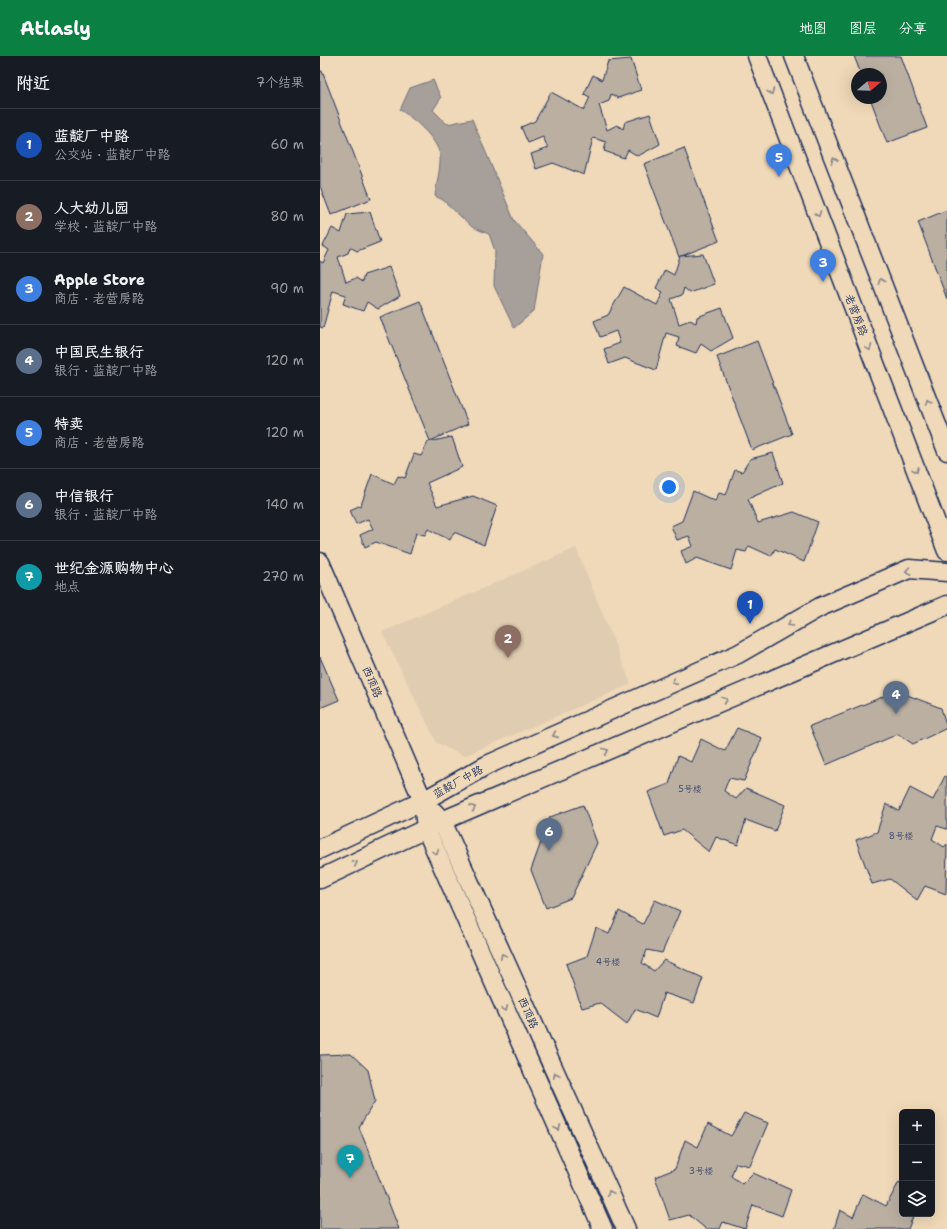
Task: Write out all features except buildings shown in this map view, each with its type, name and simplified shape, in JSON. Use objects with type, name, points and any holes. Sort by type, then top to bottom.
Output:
[{"type":"street","name":"老营房路","points":[[757,56],[947,551]]},
{"type":"street","points":[[794,56],[947,451]]},
{"type":"street","name":"西顶路","points":[[320,562],[423,801],[426,829],[603,1229]]},
{"type":"street","name":"蓝靛厂中路","points":[[320,849],[423,801],[488,765],[738,654],[820,607],[909,569],[947,572]]},
{"type":"street","points":[[320,879],[442,821],[947,605]]},
{"type":"street","name":"西顶路","points":[[423,801],[442,821],[626,1229]]},
{"type":"shaded area","points":[[433,80],[441,98],[433,110],[447,124],[472,119],[514,220],[543,254],[534,311],[514,328],[494,286],[495,251],[489,234],[472,227],[443,200],[435,196],[440,166],[438,149],[430,136],[400,110],[410,88]]},
{"type":"shaded area","points":[[576,548],[631,684],[464,756],[437,743],[382,632]]},
{"type":"place","name":"特卖","points":[[779,177]]},
{"type":"place","name":"Apple Store","points":[[823,282]]},
{"type":"place","name":"蓝靛厂中路","points":[[750,624]]},
{"type":"place","name":"人大幼儿园","points":[[508,658]]},
{"type":"place","name":"中国民生银行","points":[[896,714]]},
{"type":"place","name":"中信银行","points":[[549,851]]},
{"type":"place","name":"世纪金源购物中心","points":[[350,1178]]}]
